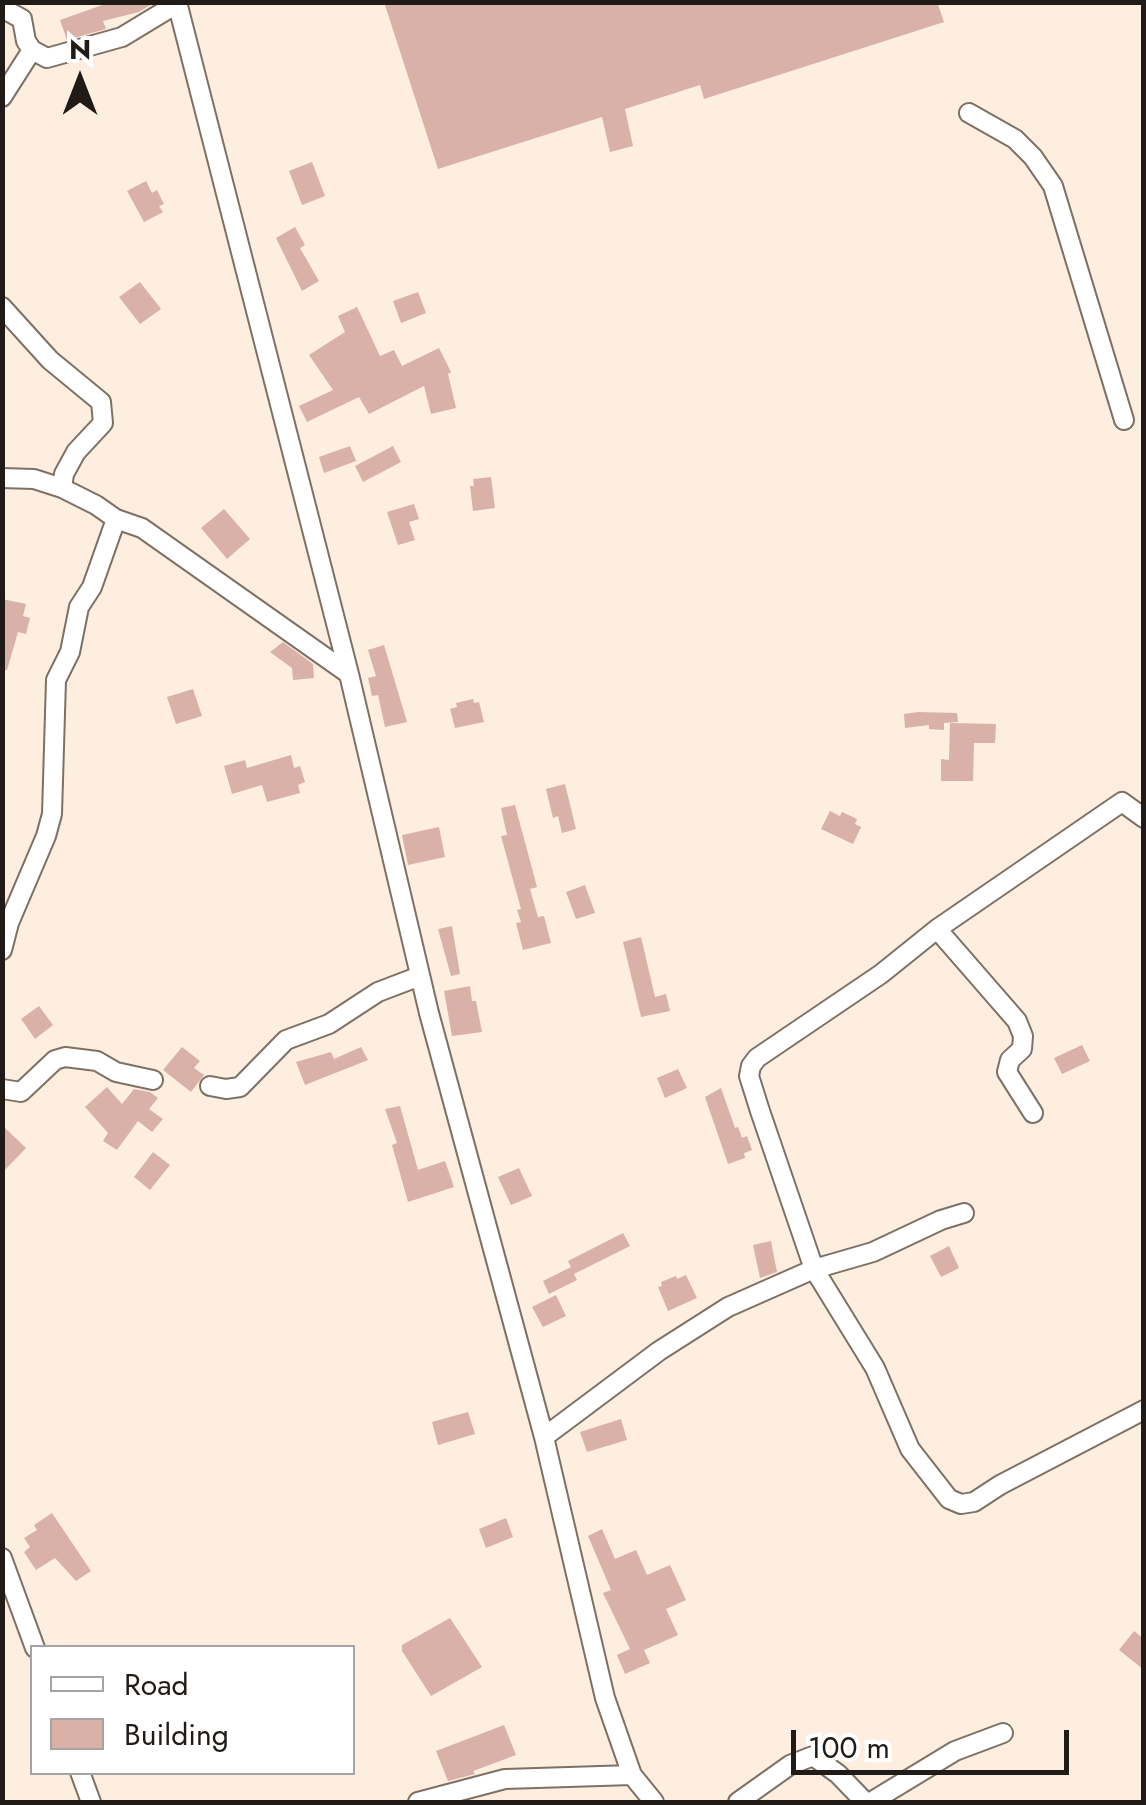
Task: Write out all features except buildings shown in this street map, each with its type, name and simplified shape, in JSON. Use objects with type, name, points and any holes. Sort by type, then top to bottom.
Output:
[{"type":"street","points":[[2,8],[22,19],[26,41],[46,58],[122,37],[178,3],[349,674],[420,976],[544,1436],[605,1698],[632,1775],[654,1802]]},
{"type":"street","points":[[2,97],[32,50]]},
{"type":"street","points":[[968,113],[1015,139],[1034,157],[1054,186],[1124,420]]},
{"type":"street","points":[[2,307],[50,360],[101,402],[103,423],[76,452],[64,474],[62,488]]},
{"type":"street","points":[[2,478],[34,479],[62,488],[158,538],[349,674]]},
{"type":"street","points":[[2,950],[52,814],[56,680],[70,652],[78,607],[92,587],[116,519]]},
{"type":"street","points":[[1144,818],[1122,802],[757,1058],[749,1076],[814,1269],[875,1368],[910,1449],[949,1499],[961,1504],[974,1502],[1000,1484],[1144,1410]]},
{"type":"street","points":[[938,929],[1017,1022],[1023,1036],[1022,1049],[1010,1060],[1007,1072],[1034,1113]]},
{"type":"street","points":[[210,1086],[240,1086],[286,1040],[329,1024],[378,992],[420,976]]},
{"type":"street","points":[[2,1089],[21,1092],[55,1060],[65,1057],[97,1061],[116,1072],[153,1080]]},
{"type":"street","points":[[544,1436],[659,1351],[728,1307],[814,1269],[873,1252],[964,1213]]},
{"type":"street","points":[[2,1558],[34,1645]]},
{"type":"street","points":[[738,1802],[790,1765],[812,1756],[868,1802],[955,1751],[1003,1733]]},
{"type":"street","points":[[81,1775],[91,1802]]},
{"type":"street","points":[[418,1802],[505,1779],[632,1775]]}]
